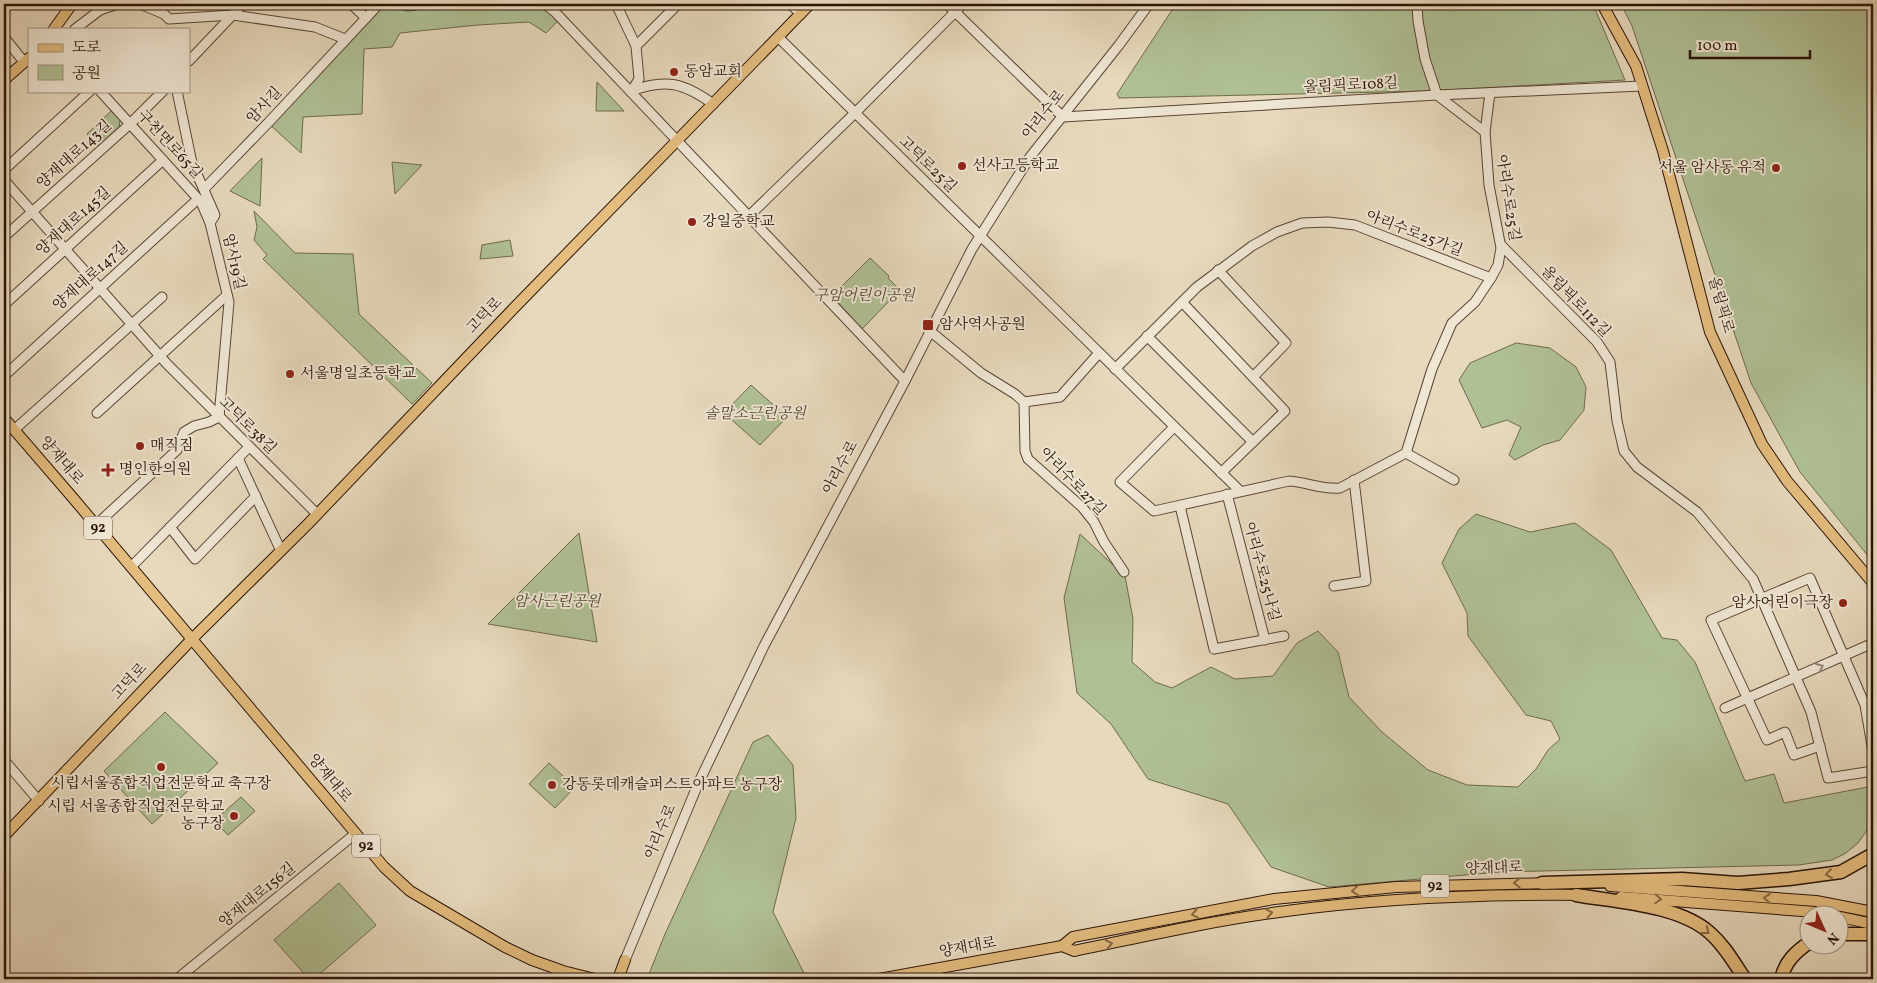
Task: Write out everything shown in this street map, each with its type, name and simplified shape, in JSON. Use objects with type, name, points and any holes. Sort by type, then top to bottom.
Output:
[{"type":"highway","points":[[1542,883],[1682,879],[1738,883],[1789,879],[1841,872],[1873,854]]},
{"type":"highway","points":[[1576,895],[1671,912],[1689,920],[1709,932],[1717,940],[1745,979]]},
{"type":"highway","points":[[1850,934],[1873,934]]},
{"type":"highway","points":[[1781,979],[1788,961],[1800,949]]},
{"type":"main road","points":[[55,28],[72,4]]},
{"type":"main road","name":"고덕로","points":[[4,836],[192,639],[281,551],[810,4]]},
{"type":"main road","name":"올림픽로","points":[[1602,4],[1636,66],[1677,203],[1710,332],[1762,444],[1787,481],[1873,583]]},
{"type":"main road","points":[[4,80],[26,60]]},
{"type":"main road","name":"양재대로","points":[[4,418],[384,867],[410,891],[505,947],[532,960],[563,971],[595,979]]},
{"type":"main road","name":"양재대로","points":[[879,979],[1062,946],[1073,937],[1274,899],[1396,887],[1542,883],[1642,888],[1806,906]]},
{"type":"main road","name":"양재대로","points":[[1062,946],[1074,951],[1277,912],[1409,899],[1515,894],[1576,895],[1800,906]]},
{"type":"main road","name":"양재대로","points":[[1850,910],[1873,912]]},
{"type":"main road","points":[[1850,919],[1873,924]]},
{"type":"main road","name":"아리수로","points":[[618,979],[624,960]]},
{"type":"street","points":[[75,28],[100,10],[118,4]]},
{"type":"street","points":[[140,4],[164,14],[169,19],[170,28]]},
{"type":"street","points":[[190,60],[243,4]]},
{"type":"street","points":[[351,4],[366,18]]},
{"type":"street","name":"암사길","points":[[204,189],[379,4]]},
{"type":"street","points":[[402,4],[408,6],[420,4]]},
{"type":"street","points":[[547,4],[905,381]]},
{"type":"street","points":[[616,4],[636,46],[639,79],[631,92]]},
{"type":"street","points":[[636,46],[678,4]]},
{"type":"street","points":[[790,4],[801,14]]},
{"type":"street","points":[[947,4],[1063,117]]},
{"type":"street","points":[[749,216],[855,113],[962,4]]},
{"type":"street","name":"아리수로","points":[[624,960],[698,784],[760,655],[980,235],[1030,157],[1149,4]]},
{"type":"street","points":[[1417,4],[1425,59],[1438,95],[1485,132]]},
{"type":"street","points":[[169,19],[232,16],[315,26],[345,40]]},
{"type":"street","points":[[4,37],[26,60]]},
{"type":"street","name":"고덕로25길","points":[[778,37],[980,235]]},
{"type":"street","points":[[631,92],[646,86],[668,83],[694,91],[713,104]]},
{"type":"street","name":"올림픽로108길","points":[[1063,117],[1490,92],[1642,86]]},
{"type":"street","points":[[4,170],[89,92]]},
{"type":"street","name":"구천면로65길","points":[[101,92],[198,199],[210,223]]},
{"type":"street","name":"양재대로143길","points":[[4,237],[130,124],[162,92]]},
{"type":"street","name":"암사19길","points":[[177,92],[192,162],[215,215],[210,223],[227,295],[228,311],[218,417]]},
{"type":"street","name":"아리수로25길","points":[[1406,453],[1432,369],[1452,323],[1474,302],[1498,265],[1501,245],[1489,186],[1485,132],[1490,92]]},
{"type":"street","name":"양재대로145길","points":[[4,305],[163,160]]},
{"type":"street","name":"고덕로38길","points":[[4,180],[160,356],[218,417],[317,514]]},
{"type":"street","name":"양재대로147길","points":[[4,376],[198,199]]},
{"type":"street","name":"아리수로25가길","points":[[1115,369],[1197,287],[1218,270],[1252,246],[1277,232],[1302,223],[1328,222],[1355,225],[1491,278]]},
{"type":"street","points":[[980,235],[1240,491]]},
{"type":"street","name":"올림픽로112길","points":[[1501,245],[1597,342],[1610,362],[1616,421],[1624,451],[1631,461],[1637,468],[1697,512],[1753,579],[1811,712],[1828,778],[1873,771]]},
{"type":"street","points":[[1218,270],[1286,343],[1253,377]]},
{"type":"street","points":[[97,413],[227,295]]},
{"type":"street","points":[[14,430],[162,297]]},
{"type":"street","points":[[1182,302],[1285,411],[1221,473]]},
{"type":"street","points":[[930,331],[980,373],[1015,394],[1024,402],[1060,397],[1099,353]]},
{"type":"street","points":[[1147,336],[1254,442]]},
{"type":"street","name":"아리수로27길","points":[[1024,402],[1025,451],[1028,459],[1082,507],[1094,522],[1104,542],[1124,572]]},
{"type":"street","points":[[96,525],[177,450],[184,432],[218,417]]},
{"type":"street","points":[[1174,427],[1120,482],[1154,511],[1289,481],[1302,482],[1329,489],[1340,488],[1406,453],[1454,480]]},
{"type":"street","points":[[131,567],[249,447]]},
{"type":"street","points":[[238,458],[281,551]]},
{"type":"street","points":[[1334,586],[1366,581],[1354,480]]},
{"type":"street","name":"아리수로25나길","points":[[1180,506],[1214,649],[1265,640],[1227,494]]},
{"type":"street","points":[[170,527],[195,559],[256,496]]},
{"type":"street","points":[[1820,746],[1794,755],[1785,732],[1767,740],[1711,620],[1810,578],[1866,705],[1873,752]]},
{"type":"street","points":[[1265,640],[1284,636]]},
{"type":"street","points":[[1724,708],[1873,643]]},
{"type":"street","points":[[4,760],[39,801]]},
{"type":"street","name":"양재대로156길","points":[[177,979],[356,834]]},
{"type":"green space","points":[[379,4],[541,4],[558,21],[546,33],[529,22],[400,33],[392,47],[364,49],[362,114],[303,117],[301,153],[268,123]]},
{"type":"green space","points":[[1176,4],[1593,4],[1625,80],[1428,91],[1119,98],[1117,94]]},
{"type":"green space","name":"서울 암사동 유적","points":[[1621,4],[1873,4],[1873,562],[1800,472],[1751,383],[1632,26]]},
{"type":"green space","points":[[597,82],[624,111],[596,111]]},
{"type":"green space","points":[[111,111],[120,120],[119,129],[99,147],[87,134]]},
{"type":"green space","points":[[262,158],[260,206],[230,191]]},
{"type":"green space","points":[[392,162],[422,165],[395,194]]},
{"type":"green space","points":[[254,211],[295,253],[353,254],[359,314],[432,383],[412,404],[263,259],[267,255],[254,240],[257,227]]},
{"type":"green space","points":[[510,240],[513,256],[480,259],[482,245]]},
{"type":"green space","name":"구암어린이공원","points":[[870,258],[889,276],[888,278],[900,290],[862,329],[835,299],[836,292]]},
{"type":"green space","points":[[1516,343],[1550,348],[1576,367],[1586,387],[1584,410],[1560,440],[1543,445],[1515,460],[1509,455],[1521,427],[1507,420],[1482,428],[1459,380],[1470,363]]},
{"type":"green space","name":"솔말소근린공원","points":[[751,385],[787,417],[760,445],[724,413]]},
{"type":"green space","points":[[1476,514],[1530,532],[1575,523],[1611,550],[1662,638],[1677,640],[1695,662],[1745,781],[1774,774],[1784,803],[1873,786],[1873,822],[1858,843],[1846,853],[1832,860],[1799,865],[1499,872],[1329,887],[1271,867],[1228,804],[1148,779],[1111,724],[1077,693],[1064,598],[1080,534],[1125,576],[1133,619],[1132,662],[1155,682],[1172,688],[1211,667],[1235,679],[1273,676],[1297,643],[1318,631],[1338,652],[1349,697],[1382,732],[1428,770],[1467,785],[1518,787],[1536,769],[1548,750],[1560,739],[1551,721],[1526,715],[1468,636],[1467,613],[1442,563],[1459,529]]},
{"type":"green space","name":"암사근린공원","points":[[579,533],[597,642],[488,624]]},
{"type":"green space","name":"시립서울종합직업전문학교 축구장","points":[[165,712],[218,763],[152,824],[104,771]]},
{"type":"green space","points":[[768,735],[793,765],[796,818],[773,912],[807,979],[647,979],[665,934],[753,742]]},
{"type":"green space","name":"강동롯데캐슬퍼스트아파트 농구장","points":[[549,763],[575,787],[555,808],[529,784]]},
{"type":"green space","name":"시립 서울종합직업전문학교 농구장","points":[[241,797],[255,811],[228,835],[214,821]]},
{"type":"green space","points":[[339,883],[376,925],[314,979],[309,979],[274,940]]},
{"type":"place","name":"동암교회","points":[[674,72]]},
{"type":"place","name":"선사고등학교","points":[[962,166]]},
{"type":"place","name":"서울 암사동 유적","points":[[1776,168]]},
{"type":"place","name":"강일중학교","points":[[692,222]]},
{"type":"place","name":"암사역사공원","points":[[928,325]]},
{"type":"place","name":"서울명일초등학교","points":[[290,374]]},
{"type":"place","name":"매직짐","points":[[140,446]]},
{"type":"place","name":"명인한의원","points":[[108,470]]},
{"type":"place","name":"암사어린이극장","points":[[1843,603]]},
{"type":"place","name":"시립서울종합직업전문학교 축구장","points":[[161,767]]},
{"type":"place","name":"강동롯데캐슬퍼스트아파트 농구장","points":[[552,785]]},
{"type":"place","name":"시립 서울종합직업전문학교 농구장","points":[[234,816]]}]
